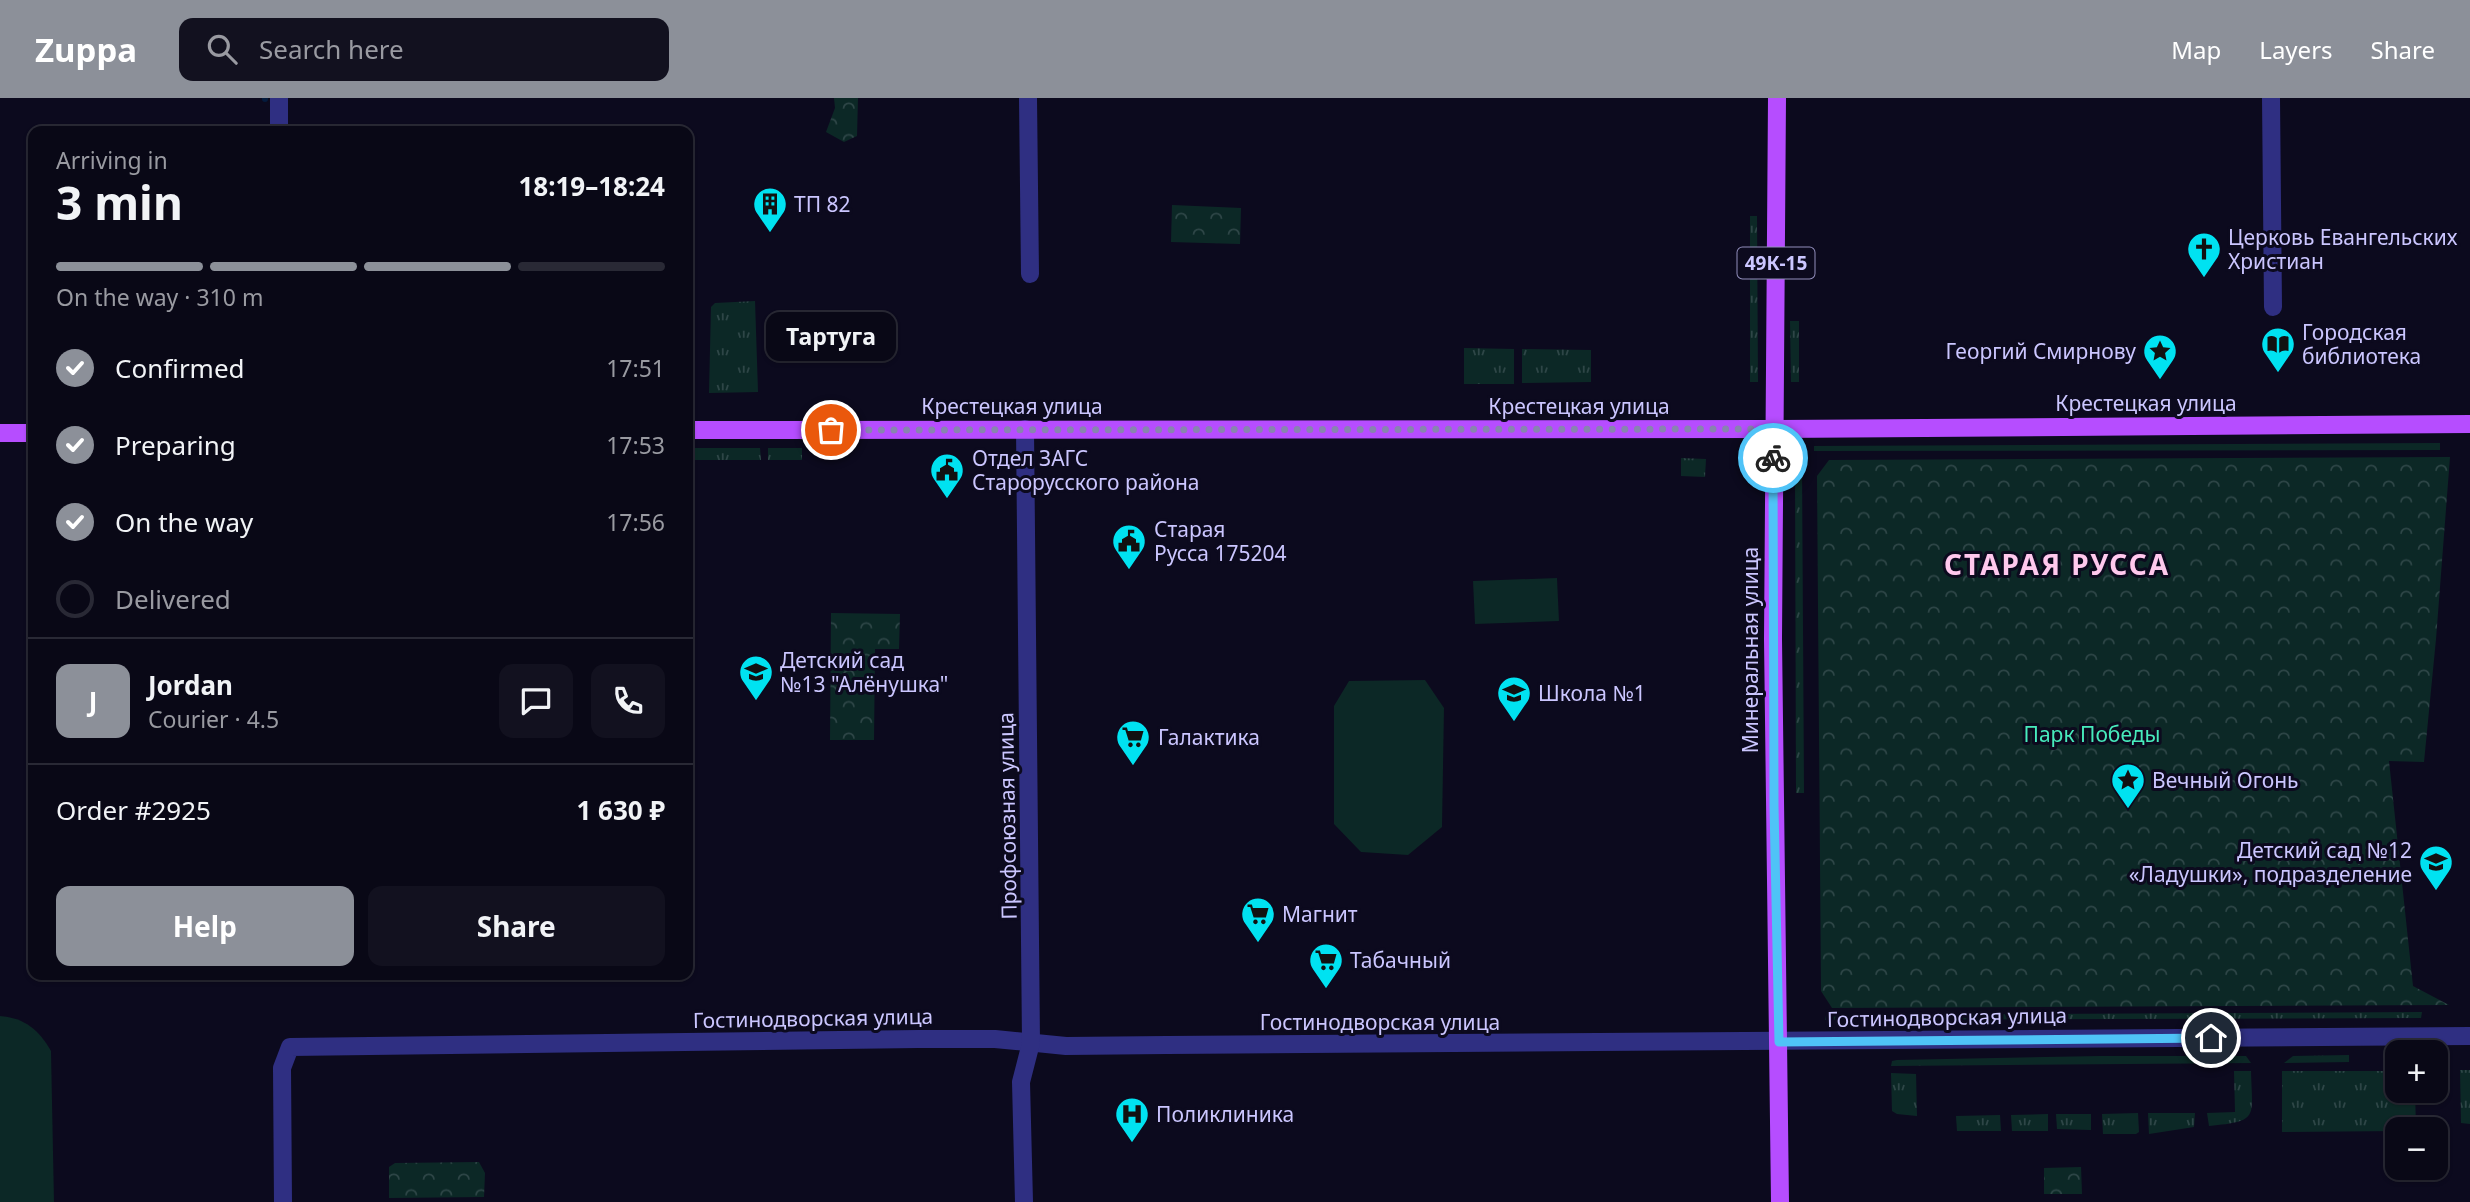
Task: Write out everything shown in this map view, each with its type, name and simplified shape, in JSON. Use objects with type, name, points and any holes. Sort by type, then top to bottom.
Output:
[{"type":"main road","name":"Минеральная улица","points":[[1777,98],[1773,792],[1780,1202]]},
{"type":"main road","name":"Крестецкая улица","points":[[693,430],[1774,429],[2470,424]]},
{"type":"main road","points":[[0,433],[28,433]]},
{"type":"street","points":[[279,98],[279,126]]},
{"type":"street","points":[[1028,98],[1030,274]]},
{"type":"street","points":[[2271,98],[2273,307]]},
{"type":"street","name":"Профсоюзная улица","points":[[1024,1202],[1021,1082],[1031,1043],[1025,429]]},
{"type":"street","name":"Гостинодворская улица","points":[[283,1202],[282,1068],[290,1046],[918,1039],[995,1039],[1066,1046],[2470,1036]]},
{"type":"green space","points":[[834,98],[858,98],[857,136],[844,142],[826,132],[835,108]]},
{"type":"green space","points":[[1172,205],[1241,208],[1240,244],[1171,242]]},
{"type":"green space","points":[[1750,216],[1757,216],[1758,382],[1750,382]]},
{"type":"green space","points":[[755,301],[758,392],[709,393],[711,307],[715,303]]},
{"type":"green space","points":[[1790,321],[1799,321],[1799,382],[1791,382]]},
{"type":"green space","points":[[1464,348],[1514,349],[1514,384],[1464,384]]},
{"type":"green space","points":[[1522,349],[1591,350],[1591,382],[1522,383]]},
{"type":"green space","points":[[2440,443],[2440,450],[1814,451],[1814,446]]},
{"type":"green space","points":[[693,448],[760,448],[761,460],[693,460]]},
{"type":"green space","points":[[768,448],[802,448],[802,460],[768,460]]},
{"type":"green space","name":"Парк Победы","points":[[2450,457],[2424,762],[2389,761],[2413,986],[2449,1005],[1832,1008],[1821,991],[1817,476],[1829,460]]},
{"type":"green space","points":[[1681,458],[1706,459],[1705,477],[1681,476]]},
{"type":"green space","points":[[1802,467],[1804,793],[1796,793],[1795,468]]},
{"type":"green space","points":[[1557,578],[1559,621],[1475,624],[1473,581]]},
{"type":"green space","points":[[831,613],[900,614],[899,649],[875,649],[874,740],[830,740]]},
{"type":"green space","points":[[1425,680],[1444,708],[1442,827],[1408,855],[1361,852],[1334,824],[1334,706],[1349,681]]},
{"type":"green space","points":[[2422,1012],[2421,1018],[1825,1020],[1826,1015]]},
{"type":"green space","points":[[0,1016],[17,1019],[30,1026],[51,1051],[54,1202],[0,1202]]},
{"type":"green space","points":[[2349,1055],[2349,1062],[2284,1063],[2293,1056]]},
{"type":"green space","points":[[2246,1056],[2251,1063],[1891,1066],[1892,1061],[1897,1060]]},
{"type":"green space","points":[[2460,1070],[2470,1070],[2470,1124],[2461,1123]]},
{"type":"green space","points":[[2234,1071],[2251,1071],[2250,1114],[2237,1122],[2209,1126],[2207,1113],[2235,1112]]},
{"type":"green space","points":[[2282,1071],[2385,1071],[2385,1103],[2415,1103],[2416,1117],[2385,1117],[2385,1131],[2282,1132]]},
{"type":"green space","points":[[1891,1073],[1916,1074],[1917,1116],[1892,1111]]},
{"type":"green space","points":[[2138,1113],[2139,1132],[2136,1134],[2103,1134],[2102,1114]]},
{"type":"green space","points":[[2148,1113],[2195,1113],[2194,1127],[2149,1134]]},
{"type":"green space","points":[[2048,1114],[2048,1131],[2012,1131],[2011,1115]]},
{"type":"green space","points":[[2056,1114],[2091,1114],[2091,1130],[2057,1129]]},
{"type":"green space","points":[[2000,1115],[2001,1131],[1957,1131],[1956,1116]]},
{"type":"green space","points":[[479,1162],[485,1173],[484,1197],[389,1198],[389,1167],[395,1163]]},
{"type":"green space","points":[[2081,1167],[2082,1194],[2044,1194],[2044,1168]]},
{"type":"way so far","points":[[831,430],[1774,429],[1773,458]]},
{"type":"place","name":"ТП 82","points":[[770,234]]},
{"type":"place","name":"Церковь Евангельских Христиан","points":[[2204,279]]},
{"type":"place","name":"Городская библиотека","points":[[2278,374]]},
{"type":"place","name":"Георгий Смирнову","points":[[2160,381]]},
{"type":"place","name":"Тартуга","points":[[831,430]]},
{"type":"place","name":"Отдел ЗАГС Старорусского района","points":[[947,500]]},
{"type":"place","name":"Старая Русса 175204","points":[[1129,571]]},
{"type":"place","name":"Детский сад №13 \"Алёнушка\"","points":[[756,702]]},
{"type":"place","name":"Школа №1","points":[[1514,723]]},
{"type":"place","name":"Галактика","points":[[1133,767]]},
{"type":"place","name":"Вечный Огонь","points":[[2128,810]]},
{"type":"place","name":"Детский сад №12 «Ладушки», подразделение","points":[[2436,892]]},
{"type":"place","name":"Магнит","points":[[1258,944]]},
{"type":"place","name":"Табачный","points":[[1326,990]]},
{"type":"place","name":"Поликлиника","points":[[1132,1144]]},
{"type":"district","name":"СТАРАЯ РУССА","points":[[2057,564]]},
{"type":"route","points":[[1773,458],[1774,806],[1779,1042],[2211,1038]]}]
